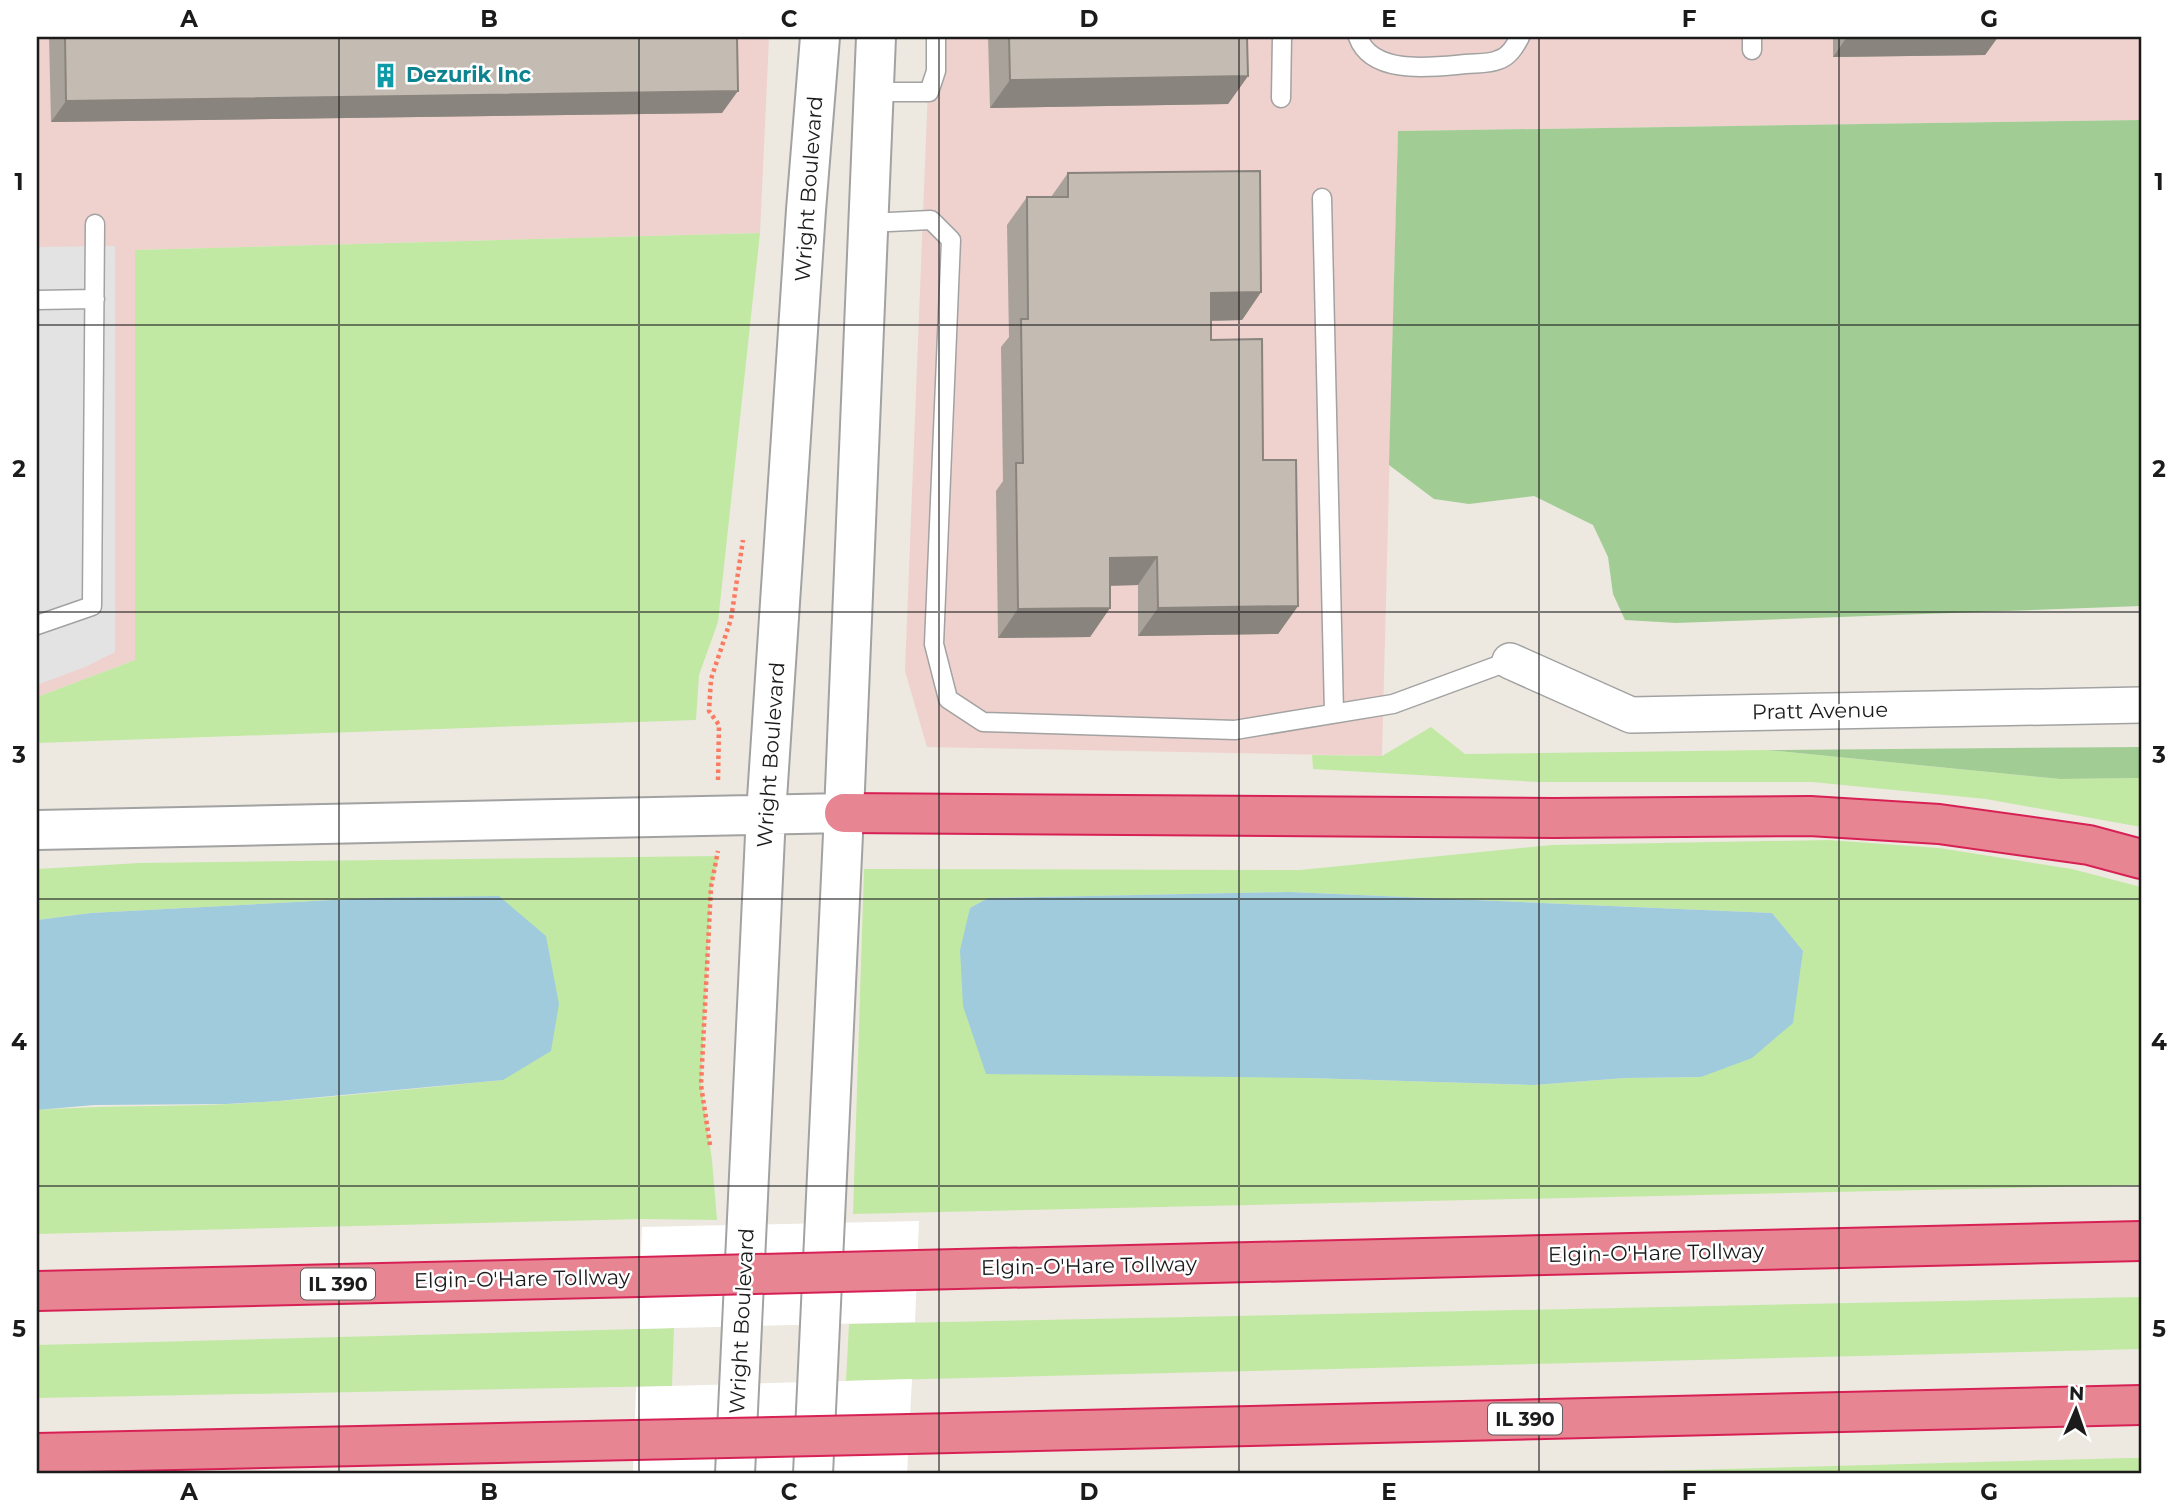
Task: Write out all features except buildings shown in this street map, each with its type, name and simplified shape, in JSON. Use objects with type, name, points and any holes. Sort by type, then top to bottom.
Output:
[{"type":"highway","points":[[844,813],[1540,818],[1810,816],[1938,824],[2089,845],[2141,859]]},
{"type":"highway","name":"Elgin-O'Hare Tollway","points":[[37,1291],[2141,1241]]},
{"type":"highway","name":"IL 390","points":[[37,1454],[2141,1405]]},
{"type":"street","name":"Wright Boulevard","points":[[735,1474],[766,814],[820,37]]},
{"type":"street","points":[[813,1474],[876,37]]},
{"type":"street","name":"Pratt Avenue","points":[[1510,661],[1630,715],[2141,705]]},
{"type":"street","points":[[37,830],[844,813]]},
{"type":"lane","points":[[873,92],[929,92],[936,71],[936,37]]},
{"type":"lane","points":[[1281,98],[1282,37]]},
{"type":"lane","points":[[1358,37],[1360,44],[1375,58],[1404,67],[1499,60],[1513,50],[1520,37]]},
{"type":"lane","points":[[1322,198],[1334,713]]},
{"type":"lane","points":[[868,223],[931,220],[951,240],[934,644],[948,699],[983,722],[1236,730],[1393,704],[1510,661]]},
{"type":"lane","points":[[37,625],[92,606],[95,224]]},
{"type":"lane","points":[[37,300],[94,299]]},
{"type":"shaded area","points":[[37,37],[769,37],[760,233],[135,250],[135,660],[37,697]]},
{"type":"shaded area","points":[[930,37],[2141,37],[2141,120],[1398,131],[1382,756],[927,747],[905,671]]},
{"type":"shaded area","points":[[115,246],[115,652],[85,667],[37,685],[37,247]]},
{"type":"green space","points":[[2141,120],[2141,606],[1676,623],[1625,620],[1613,594],[1608,557],[1593,525],[1534,496],[1469,504],[1434,499],[1389,465],[1398,131]]},
{"type":"green space","points":[[760,233],[718,622],[699,675],[696,720],[37,743],[37,697],[135,660],[135,250]]},
{"type":"green space","points":[[1431,727],[1465,754],[1767,750],[2060,779],[2141,778],[2141,827],[1986,799],[1812,782],[1539,782],[1313,769],[1312,755],[1382,756]]},
{"type":"green space","points":[[2141,747],[2141,778],[2060,779],[1767,750]]},
{"type":"green space","points":[[1828,840],[1939,848],[2072,869],[2141,887],[2141,1185],[853,1214],[864,869],[1300,870],[1552,845]],"holes":[[[1290,892],[1772,913],[1803,952],[1701,1077],[1625,1078],[1534,1085],[1309,1078],[970,908],[988,898]]]},
{"type":"green space","points":[[719,856],[711,888],[701,1085],[717,1220],[642,1219],[37,1234],[37,1110],[264,1102],[503,1080],[370,898],[91,913],[37,920],[37,869],[139,863]]},
{"type":"green space","points":[[2141,1297],[2141,1349],[846,1381],[849,1324]]},
{"type":"green space","points":[[674,1328],[672,1386],[37,1398],[37,1345]]},
{"type":"green space","points":[[2141,1458],[2141,1474],[1536,1474]]},
{"type":"water","points":[[1290,892],[1772,913],[1803,951],[1793,1023],[1752,1058],[1701,1077],[1625,1078],[1534,1085],[1309,1078],[986,1074],[963,1006],[960,950],[970,908],[988,898]]},
{"type":"water","points":[[499,896],[546,936],[559,1004],[551,1051],[503,1080],[278,1101],[94,1105],[37,1110],[37,920],[91,913],[370,898]]},
{"type":"pier","points":[[919,1221],[915,1322],[638,1329],[642,1227]]},
{"type":"pier","points":[[912,1379],[907,1474],[633,1474],[636,1387]]},
{"type":"place","name":"Dezurik Inc","points":[[386,75]]}]
